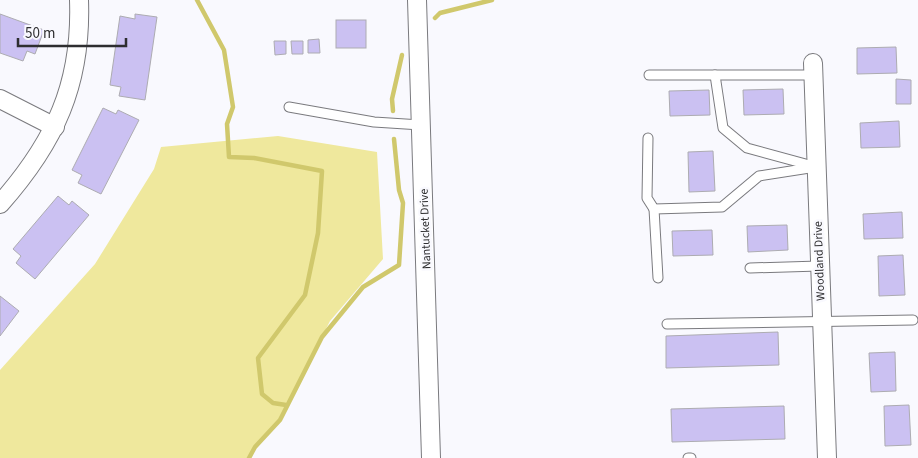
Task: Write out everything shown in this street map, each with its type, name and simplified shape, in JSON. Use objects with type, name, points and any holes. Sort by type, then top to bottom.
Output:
[{"type":"street","points":[[0,204],[38,158],[55,127],[75,70],[78,52],[80,0]]},
{"type":"street","name":"Nantucket Drive","points":[[416,0],[431,458]]},
{"type":"street","name":"Woodland Drive","points":[[814,69],[819,266],[827,458]]},
{"type":"street","points":[[0,99],[55,127]]},
{"type":"lane","points":[[649,75],[715,75],[814,69]]},
{"type":"lane","points":[[715,75],[723,128],[747,148],[816,167]]},
{"type":"lane","points":[[289,107],[374,122],[421,126]]},
{"type":"lane","points":[[648,138],[647,198],[654,209],[658,278]]},
{"type":"lane","points":[[654,209],[722,207],[759,176],[816,167]]},
{"type":"lane","points":[[750,268],[819,266]]},
{"type":"lane","points":[[667,324],[913,320]]},
{"type":"shaded area","points":[[278,136],[377,152],[383,259],[330,321],[280,420],[248,458],[0,458],[0,370],[95,264],[154,169],[161,147]]},
{"type":"building","points":[[0,14],[44,30],[35,54],[27,51],[23,61],[0,53]]},
{"type":"building","points":[[135,14],[157,17],[145,100],[119,96],[121,87],[110,85],[120,16],[135,19]]},
{"type":"building","points":[[336,20],[366,20],[366,48],[336,48]]},
{"type":"building","points":[[319,39],[320,53],[308,53],[308,40]]},
{"type":"building","points":[[274,41],[286,41],[286,54],[275,55]]},
{"type":"building","points":[[291,41],[303,41],[303,54],[292,54]]},
{"type":"building","points":[[896,47],[897,73],[857,74],[857,48]]},
{"type":"building","points":[[896,79],[911,80],[911,104],[896,104]]},
{"type":"building","points":[[783,89],[784,114],[744,115],[743,90]]},
{"type":"building","points":[[709,90],[710,115],[670,116],[669,91]]},
{"type":"building","points":[[103,108],[116,114],[118,110],[139,120],[101,194],[78,183],[82,175],[72,170]]},
{"type":"building","points":[[899,121],[900,147],[861,148],[860,123]]},
{"type":"building","points":[[713,151],[715,191],[689,192],[688,152]]},
{"type":"building","points":[[58,196],[69,205],[72,201],[89,215],[35,279],[16,263],[21,256],[13,249]]},
{"type":"building","points":[[902,212],[903,238],[864,239],[863,214]]},
{"type":"building","points":[[787,225],[788,250],[748,252],[747,226]]},
{"type":"building","points":[[712,230],[713,255],[673,256],[672,231]]},
{"type":"building","points":[[903,255],[905,295],[879,296],[878,256]]},
{"type":"building","points":[[0,296],[19,311],[0,336]]},
{"type":"building","points":[[778,332],[779,365],[666,368],[666,336]]},
{"type":"building","points":[[895,352],[896,391],[871,392],[869,353]]},
{"type":"building","points":[[909,405],[911,445],[885,446],[884,406]]},
{"type":"building","points":[[784,406],[785,439],[672,442],[671,409]]},
{"type":"waterway","points":[[197,0],[224,50],[233,107],[227,124],[229,157],[254,158],[322,171],[318,233],[305,295],[258,358],[262,394],[273,403],[286,405]]},
{"type":"waterway","points":[[435,18],[440,13],[492,0]]},
{"type":"waterway","points":[[393,111],[392,99],[402,55]]},
{"type":"waterway","points":[[249,458],[255,447],[280,420],[322,337],[363,287],[399,265],[403,203],[399,190],[394,139]]}]
